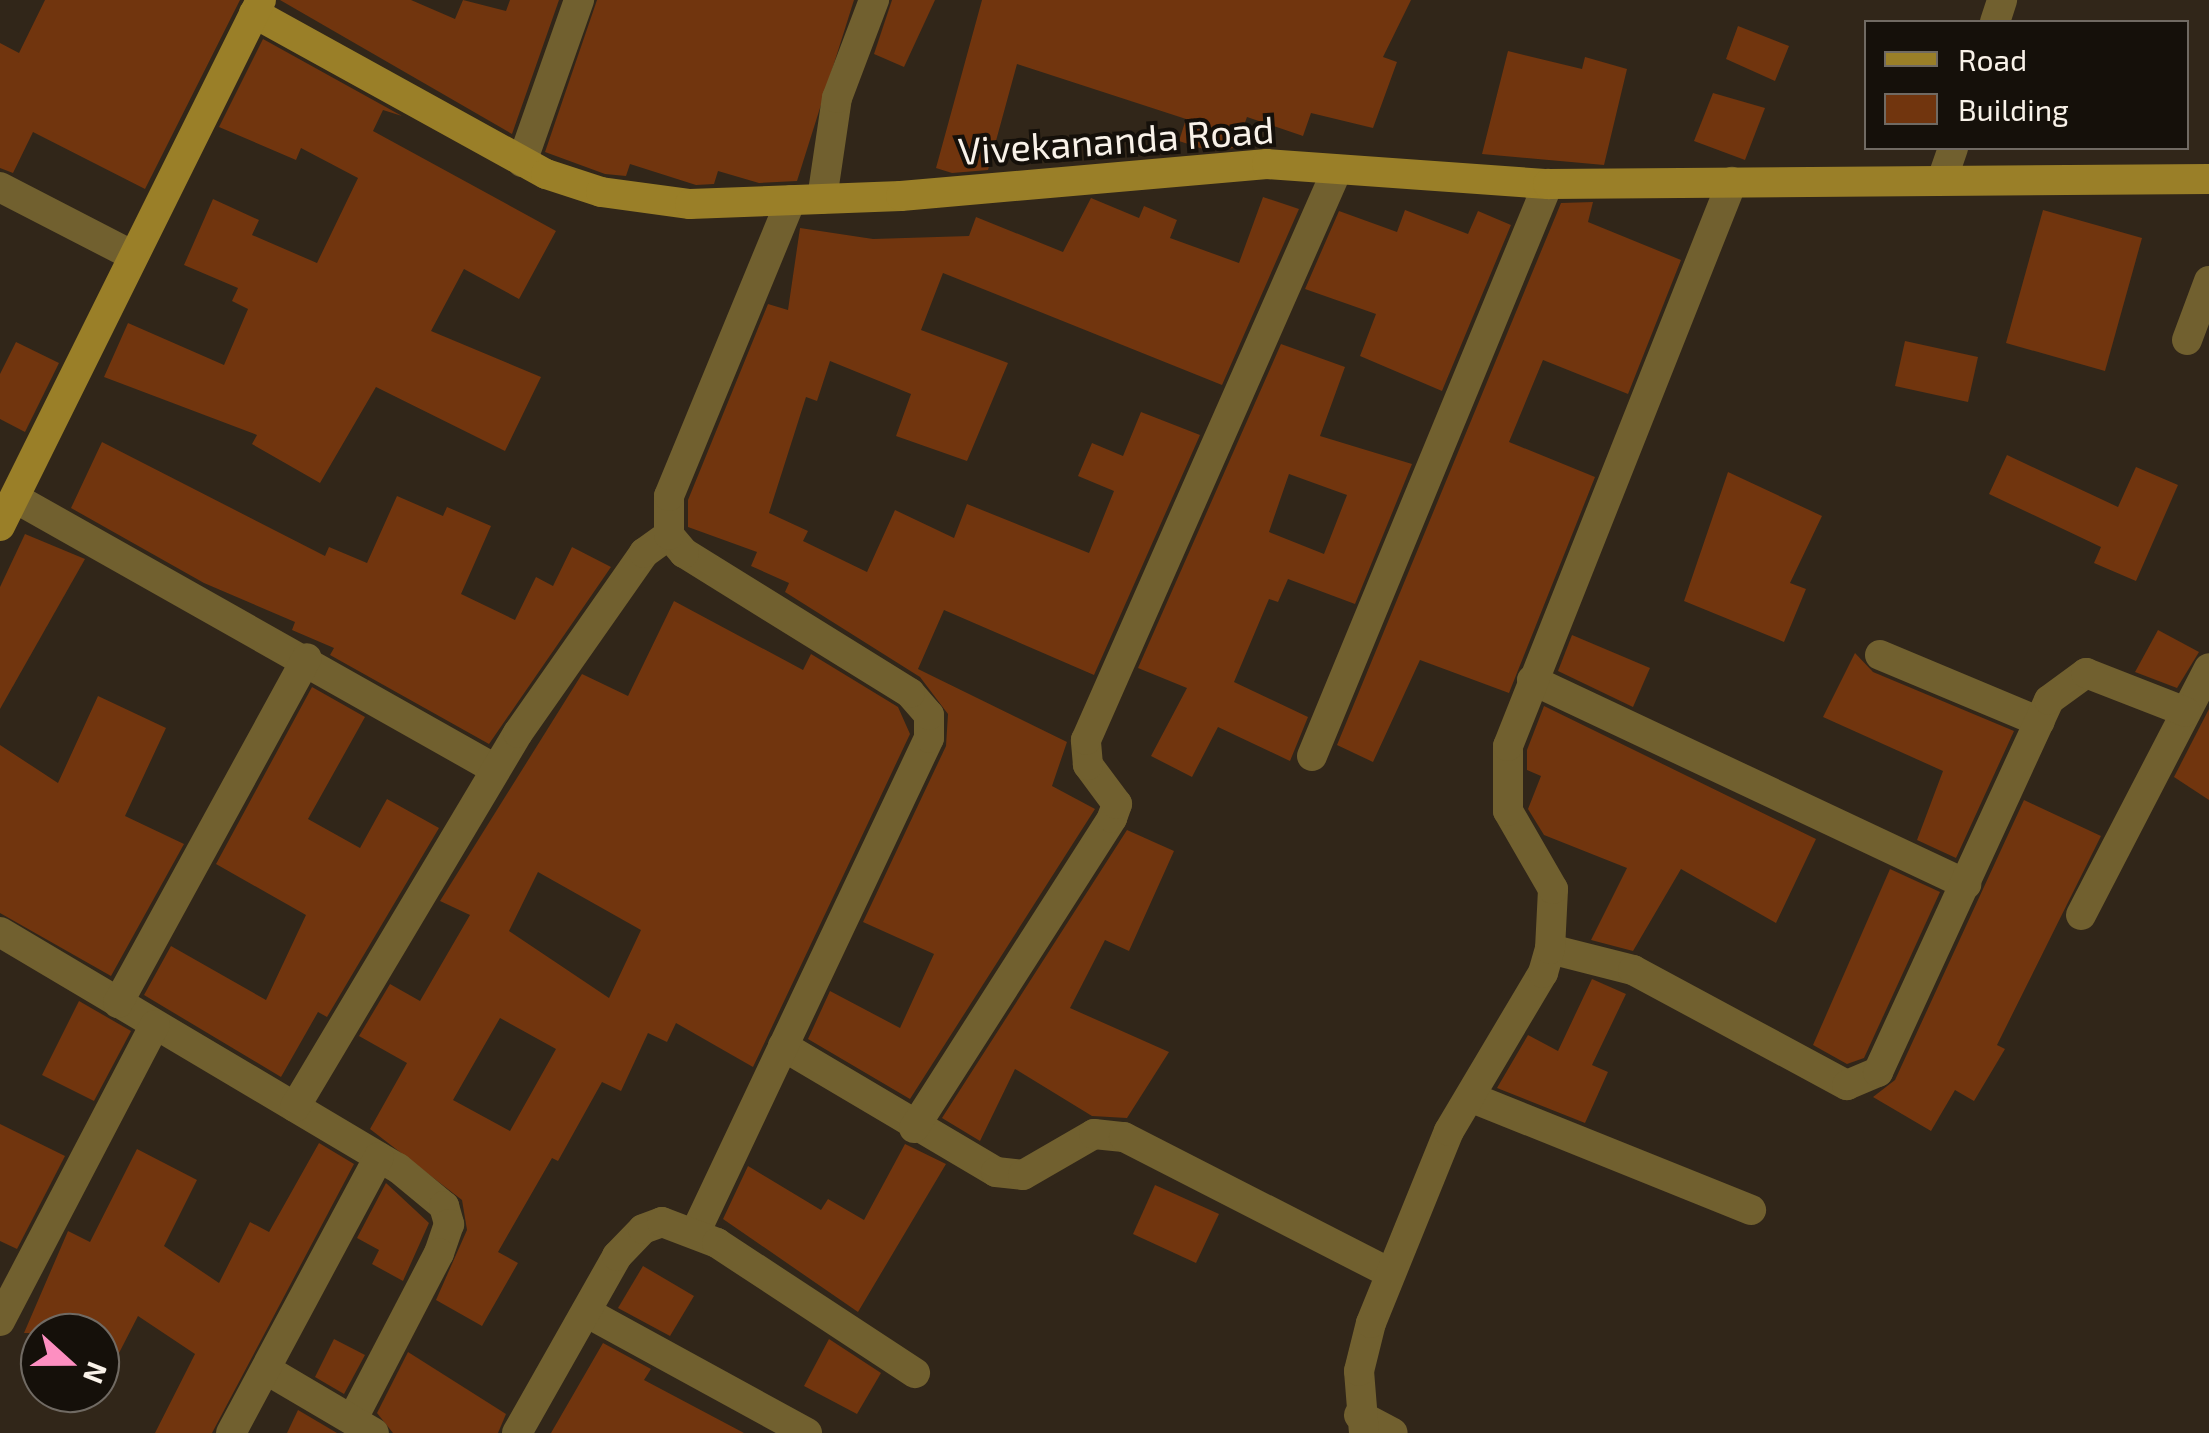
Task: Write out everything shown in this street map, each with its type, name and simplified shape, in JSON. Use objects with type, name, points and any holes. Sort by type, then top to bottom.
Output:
[{"type":"street","points":[[522,162],[580,0]]},
{"type":"street","points":[[822,199],[838,98],[874,0]]},
{"type":"street","points":[[0,526],[130,254],[258,7]]},
{"type":"street","name":"Vivekananda Road","points":[[258,7],[522,162],[601,192],[690,204],[822,199],[1211,167],[1337,170],[1548,184],[2209,179]]},
{"type":"street","points":[[1942,180],[1952,150]]},
{"type":"street","points":[[914,1128],[1112,818],[1117,804],[1088,765],[1086,740],[1337,170]]},
{"type":"street","points":[[1392,1433],[1362,1424],[1358,1371],[1390,1274],[1470,1096],[1550,948],[1553,889],[1508,811],[1504,785],[1508,746],[1732,182]]},
{"type":"street","points":[[1312,756],[1548,184]]},
{"type":"street","points":[[0,187],[130,254]]},
{"type":"street","points":[[696,1231],[923,750],[929,715],[910,693],[684,554],[669,535],[669,496],[791,200]]},
{"type":"street","points":[[2187,340],[2209,281]]},
{"type":"street","points":[[16,498],[307,658],[495,769]]},
{"type":"street","points":[[295,1106],[495,769],[625,578],[669,535]]},
{"type":"street","points":[[1880,655],[2040,722]]},
{"type":"street","points":[[118,1002],[307,658]]},
{"type":"street","points":[[2082,915],[2209,668]]},
{"type":"street","points":[[1550,948],[1633,970],[1847,1085],[1878,1072],[2050,700],[2086,672],[2186,712]]},
{"type":"street","points":[[1532,680],[1966,884]]},
{"type":"street","points":[[0,932],[379,1157],[427,1189],[449,1224],[363,1427],[267,1370]]},
{"type":"street","points":[[0,1321],[155,1025]]},
{"type":"street","points":[[783,1046],[914,1128],[996,1172],[1023,1174],[1066,1143],[1094,1134],[1124,1137],[1390,1274]]},
{"type":"street","points":[[1470,1096],[1751,1210]]},
{"type":"street","points":[[230,1433],[379,1157]]},
{"type":"street","points":[[517,1433],[617,1256],[643,1229],[662,1222],[696,1231],[916,1373]]},
{"type":"street","points":[[586,1312],[807,1433]]},
{"type":"building","points":[[45,0],[240,0],[145,189],[33,132],[13,173],[0,168],[0,43],[19,53]]},
{"type":"building","points":[[280,0],[411,0],[455,19],[463,0],[506,11],[510,0],[559,0],[512,134]]},
{"type":"building","points":[[597,0],[854,0],[797,181],[759,183],[718,171],[714,184],[696,185],[630,164],[626,176],[605,174],[545,152]]},
{"type":"building","points":[[892,0],[935,0],[904,67],[874,54]]},
{"type":"building","points":[[982,0],[1411,0],[1383,57],[1397,62],[1373,128],[1311,113],[1303,136],[1247,117],[1236,148],[1206,150],[1179,141],[1186,119],[1017,64],[988,170],[952,173],[936,168]]},
{"type":"building","points":[[1738,26],[1789,46],[1775,81],[1726,59]]},
{"type":"building","points":[[263,39],[402,116],[383,110],[373,131],[556,231],[519,299],[464,269],[431,331],[541,377],[505,451],[376,387],[320,483],[252,444],[257,435],[104,377],[128,323],[224,365],[248,309],[232,301],[238,288],[184,265],[213,199],[259,220],[252,235],[317,263],[358,178],[301,148],[296,160],[219,127]]},
{"type":"building","points":[[1508,51],[1582,69],[1585,57],[1627,69],[1604,165],[1482,154]]},
{"type":"building","points":[[1713,93],[1765,108],[1745,160],[1694,141]]},
{"type":"building","points":[[1263,197],[1299,209],[1222,385],[943,273],[921,330],[1008,363],[967,461],[896,436],[911,394],[830,361],[817,401],[806,397],[769,513],[808,531],[803,541],[867,572],[895,510],[954,538],[967,504],[1089,553],[1114,491],[1078,476],[1092,443],[1123,456],[1141,412],[1200,435],[1094,675],[944,610],[918,669],[1067,742],[1052,786],[1095,809],[910,1099],[808,1039],[830,991],[900,1028],[934,954],[863,922],[946,746],[948,714],[920,677],[785,592],[789,583],[751,566],[757,552],[688,527],[688,500],[768,304],[788,310],[800,228],[873,239],[969,236],[976,217],[1063,252],[1091,198],[1139,218],[1144,206],[1177,220],[1170,238],[1239,263]]},
{"type":"building","points":[[1593,202],[1588,222],[1681,260],[1628,394],[1543,360],[1509,442],[1595,477],[1509,693],[1420,660],[1373,762],[1337,745],[1561,203]]},
{"type":"building","points":[[1405,210],[1468,234],[1478,211],[1511,225],[1442,391],[1360,356],[1376,314],[1305,289],[1339,211],[1397,232]]},
{"type":"building","points":[[2043,210],[2142,238],[2105,371],[2006,343]]},
{"type":"building","points":[[1905,341],[1978,357],[1968,402],[1895,386]]},
{"type":"building","points":[[16,342],[59,363],[25,432],[0,419],[0,374]]},
{"type":"building","points":[[1281,344],[1345,367],[1320,436],[1412,464],[1355,604],[1288,579],[1278,602],[1269,599],[1234,682],[1308,717],[1290,761],[1218,727],[1192,777],[1151,756],[1187,688],[1138,668]],"holes":[[[1289,474],[1347,495],[1324,554],[1269,532]]]},
{"type":"building","points":[[102,442],[325,556],[329,547],[367,563],[397,496],[443,516],[447,507],[491,526],[461,594],[515,620],[536,577],[553,586],[572,547],[611,567],[489,744],[330,655],[334,648],[292,630],[295,622],[204,583],[71,508]]},
{"type":"building","points":[[2007,455],[2118,507],[2136,467],[2178,485],[2136,581],[2094,563],[2101,547],[1989,494]]},
{"type":"building","points":[[1728,472],[1822,516],[1790,583],[1806,589],[1784,642],[1684,601]]},
{"type":"building","points":[[25,534],[85,559],[0,709],[0,587]]},
{"type":"building","points":[[674,601],[803,670],[811,654],[898,707],[910,734],[753,1067],[676,1023],[667,1042],[648,1033],[621,1091],[602,1082],[558,1161],[552,1158],[498,1252],[518,1263],[482,1326],[436,1300],[467,1230],[462,1200],[370,1129],[407,1063],[359,1036],[390,984],[420,1001],[470,915],[440,901],[582,674],[628,696]],"holes":[[[538,872],[641,930],[609,998],[509,931]],[[500,1018],[556,1049],[510,1131],[453,1100]]]},
{"type":"building","points":[[2158,630],[2199,652],[2177,688],[2135,672]]},
{"type":"building","points":[[1572,635],[1650,668],[1633,707],[1558,671]]},
{"type":"building","points":[[1855,653],[1873,672],[2014,731],[1956,858],[1917,840],[1943,771],[1823,717]]},
{"type":"building","points":[[312,687],[365,717],[308,819],[360,848],[387,799],[439,828],[327,1017],[318,1012],[281,1077],[144,995],[171,946],[266,1000],[306,915],[216,864]]},
{"type":"building","points":[[98,696],[166,728],[125,816],[184,844],[111,976],[0,913],[0,745],[58,783]]},
{"type":"building","points":[[1544,706],[1816,839],[1776,923],[1681,869],[1633,951],[1591,940],[1627,868],[1544,835],[1528,809],[1541,776],[1527,770],[1527,750]]},
{"type":"building","points":[[2209,709],[2209,800],[2174,777]]},
{"type":"building","points":[[2024,800],[2101,836],[1997,1045],[2005,1049],[1974,1101],[1955,1090],[1931,1131],[1873,1097],[1895,1080]]},
{"type":"building","points":[[1127,830],[1174,851],[1129,951],[1105,940],[1070,1008],[1169,1052],[1127,1118],[1092,1116],[1015,1069],[980,1141],[942,1118]]},
{"type":"building","points":[[1890,869],[1940,892],[1864,1058],[1847,1064],[1813,1045]]},
{"type":"building","points":[[1592,979],[1626,994],[1592,1065],[1608,1072],[1585,1123],[1497,1088],[1528,1035],[1558,1051]]},
{"type":"building","points":[[79,1001],[131,1031],[94,1101],[42,1075]]},
{"type":"building","points":[[0,1124],[65,1156],[17,1249],[0,1241]]},
{"type":"building","points":[[319,1143],[354,1164],[212,1433],[155,1433],[195,1354],[138,1316],[120,1351],[120,1313],[33,1313],[68,1231],[90,1242],[137,1149],[197,1180],[164,1246],[219,1283],[250,1222],[269,1232]]},
{"type":"building","points":[[905,1144],[946,1164],[858,1312],[723,1219],[748,1166],[821,1210],[828,1199],[864,1220]]},
{"type":"building","points":[[386,1183],[429,1223],[403,1281],[372,1264],[379,1250],[357,1238]]},
{"type":"building","points":[[1155,1185],[1219,1214],[1196,1263],[1133,1234]]},
{"type":"building","points":[[643,1266],[694,1296],[670,1336],[618,1308]]},
{"type":"building","points":[[334,1339],[365,1355],[344,1394],[315,1377]]},
{"type":"building","points":[[829,1339],[881,1373],[857,1414],[804,1386]]},
{"type":"building","points":[[603,1343],[651,1369],[644,1380],[744,1433],[551,1433]]},
{"type":"building","points":[[408,1352],[506,1414],[498,1433],[393,1433],[377,1413]]},
{"type":"building","points":[[298,1410],[337,1433],[287,1433]]}]
